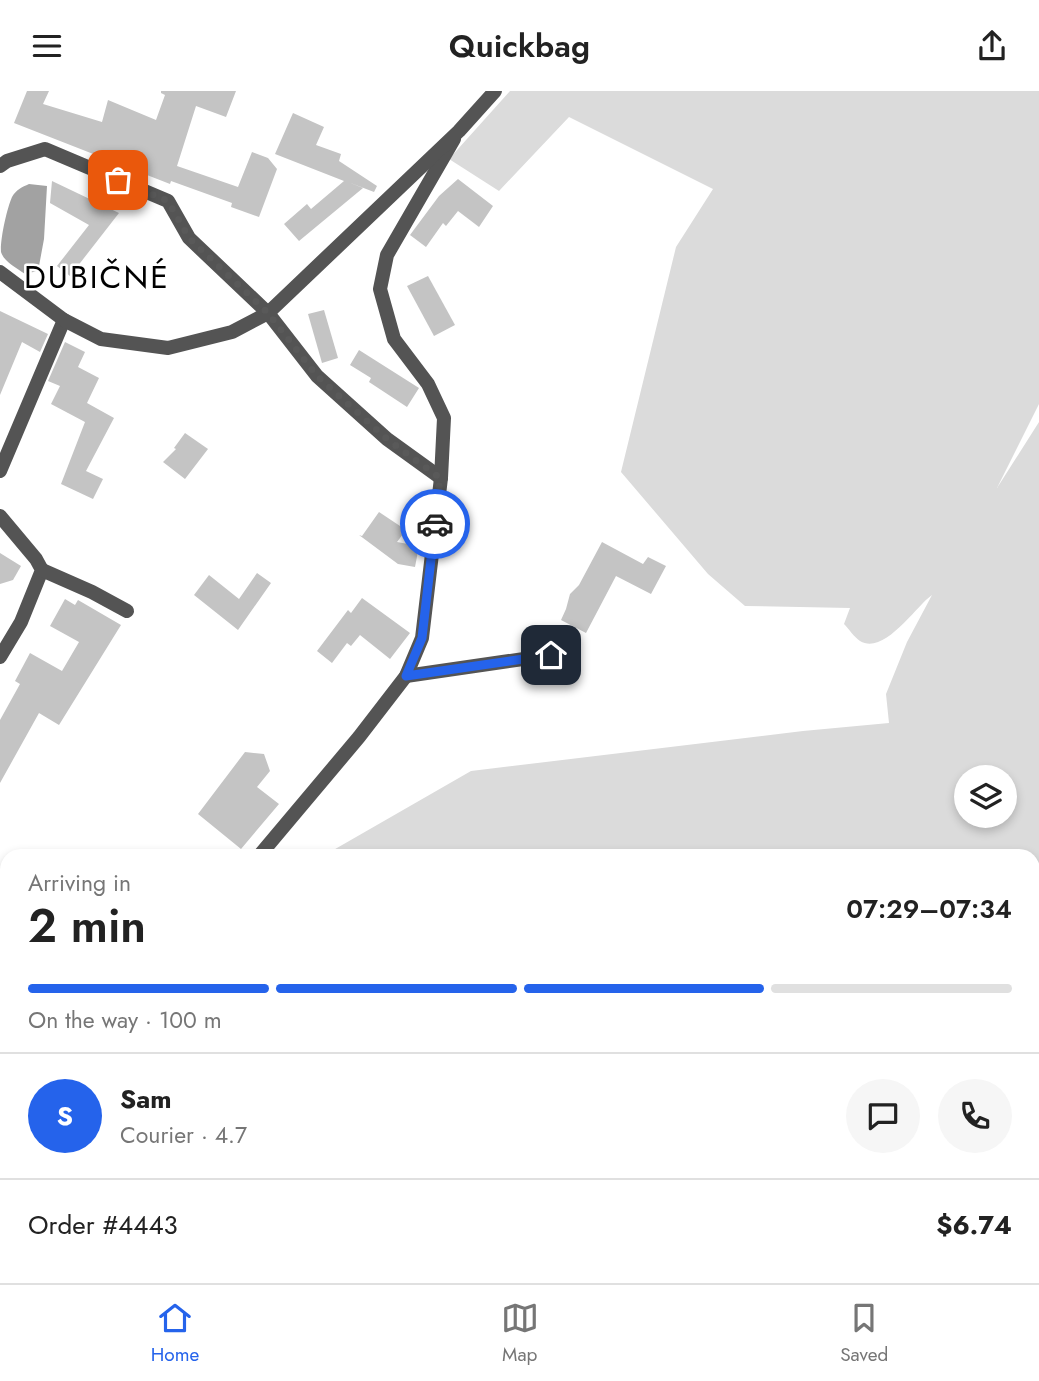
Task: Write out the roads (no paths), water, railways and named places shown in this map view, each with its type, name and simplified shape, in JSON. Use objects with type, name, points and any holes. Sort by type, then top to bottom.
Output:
[{"type":"street","points":[[0,272],[64,320],[101,339],[168,348],[232,332],[268,313],[459,131],[495,91]]},
{"type":"street","points":[[265,849],[359,737],[406,676],[422,638],[444,418],[428,384],[394,339],[380,289],[387,255],[459,131]]},
{"type":"street","points":[[0,166],[7,161],[45,149],[168,201],[189,238],[268,313],[317,376],[387,439],[440,478]]},
{"type":"street","points":[[0,471],[64,320]]},
{"type":"street","points":[[0,516],[42,570],[127,611]]},
{"type":"street","points":[[0,657],[20,622],[42,570]]},
{"type":"street","points":[[406,676],[551,655]]},
{"type":"district","name":"DUBIČNÉ","points":[[97,277]]}]
